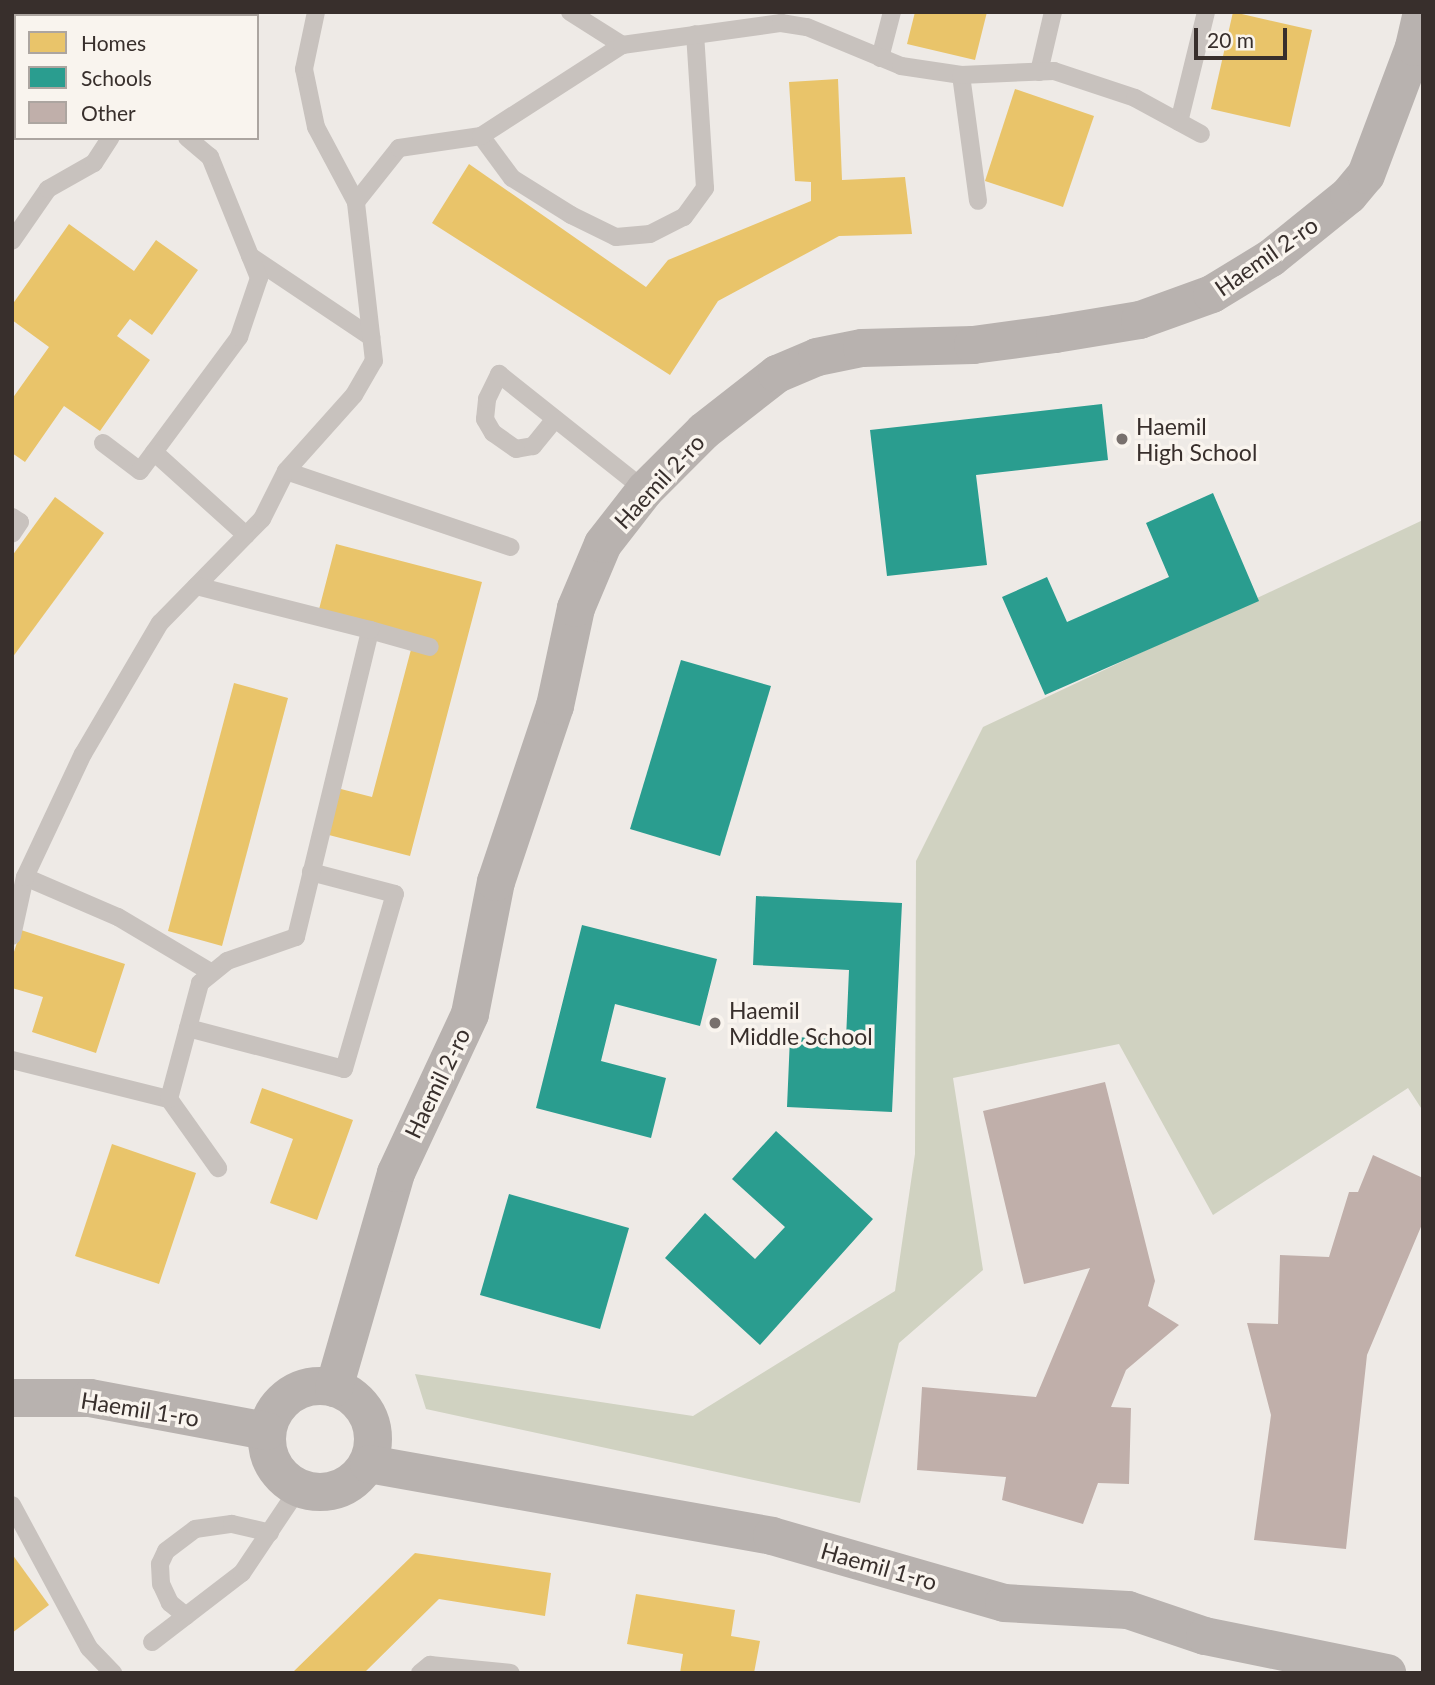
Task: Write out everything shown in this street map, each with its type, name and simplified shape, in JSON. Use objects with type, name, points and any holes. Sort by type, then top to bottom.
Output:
[{"type":"street","name":"Haemil 2-ro","points":[[334,1388],[396,1173],[470,1014],[496,882],[555,706],[576,608],[603,544],[645,490],[704,431],[777,374],[817,357],[862,348],[973,345],[1140,320],[1212,294],[1271,258],[1349,195],[1366,175],[1415,47],[1422,12]]},
{"type":"street","points":[[306,1387],[334,1388],[356,1399],[367,1413],[373,1430],[369,1464],[341,1488],[324,1493],[299,1488],[278,1473],[270,1457],[267,1431],[277,1406],[290,1394],[306,1387]]},
{"type":"street","name":"Haemil 1-ro","points":[[12,1398],[90,1398],[267,1431]]},
{"type":"street","name":"Haemil 1-ro","points":[[369,1464],[772,1536],[1004,1602],[1128,1609],[1205,1636],[1387,1673]]},
{"type":"lane","points":[[12,936],[25,877],[83,754],[160,623],[262,519],[286,471],[354,395],[374,361],[356,202],[316,127],[304,69],[316,12]]},
{"type":"lane","points":[[880,58],[892,12]]},
{"type":"lane","points":[[1039,72],[1053,12]]},
{"type":"lane","points":[[1179,122],[1206,12]]},
{"type":"lane","points":[[581,15],[622,45]]},
{"type":"lane","points":[[356,202],[399,148],[481,136],[622,45],[783,18],[901,66],[961,75],[1054,71],[1135,99],[1201,134]]},
{"type":"lane","points":[[481,136],[512,178],[571,215],[616,237],[650,234],[684,217],[705,188],[695,34]]},
{"type":"lane","points":[[961,75],[978,201]]},
{"type":"lane","points":[[12,241],[48,189],[94,163],[109,140]]},
{"type":"lane","points":[[103,443],[140,471],[239,337],[258,278],[210,157],[189,140]]},
{"type":"lane","points":[[250,256],[371,337]]},
{"type":"lane","points":[[555,419],[645,490]]},
{"type":"lane","points":[[154,452],[246,535]]},
{"type":"lane","points":[[286,471],[510,547]]},
{"type":"lane","points":[[12,517],[20,522],[12,534]]},
{"type":"lane","points":[[196,586],[430,648]]},
{"type":"lane","points":[[169,1099],[200,983],[227,961],[296,937],[370,630]]},
{"type":"lane","points":[[188,1028],[344,1069],[395,894],[311,872]]},
{"type":"lane","points":[[25,877],[118,917],[212,973]]},
{"type":"lane","points":[[12,1060],[169,1099],[218,1168]]},
{"type":"lane","points":[[152,1642],[242,1573],[299,1488]]},
{"type":"lane","points":[[12,1506],[89,1648],[113,1673]]},
{"type":"lane","points":[[186,1616],[170,1603],[161,1584],[160,1564],[166,1550],[195,1529],[232,1524],[270,1533]]},
{"type":"lane","points":[[420,1673],[430,1665],[511,1673]]},
{"type":"green space","points":[[1423,520],[1423,1111],[1408,1088],[1213,1215],[1119,1044],[953,1078],[983,1270],[899,1343],[860,1503],[426,1409],[415,1374],[693,1416],[895,1291],[915,1154],[916,861],[983,727]]},
{"type":"building: Homes","points":[[65,12],[90,12],[89,14]]},
{"type":"building: Homes","points":[[915,12],[987,12],[975,60],[907,44]]},
{"type":"building: Homes","points":[[1233,12],[1312,30],[1290,127],[1211,109]]},
{"type":"building: Homes","points":[[838,79],[842,180],[905,177],[912,234],[839,236],[718,301],[670,375],[432,223],[469,164],[646,287],[668,260],[811,201],[811,182],[795,181],[789,82]]},
{"type":"building: Homes","points":[[1015,89],[1094,116],[1063,207],[985,181]]},
{"type":"building: Homes","points":[[69,224],[134,271],[156,240],[198,270],[152,335],[130,319],[117,336],[150,360],[100,431],[64,406],[25,462],[12,453],[12,399],[49,347],[12,320],[12,305]]},
{"type":"building: Homes","points":[[55,497],[104,533],[12,658],[12,556]]},
{"type":"building: Homes","points":[[336,544],[482,582],[410,856],[325,834],[337,788],[372,797],[413,642],[317,617]]},
{"type":"building: Homes","points":[[234,683],[288,698],[222,946],[168,931]]},
{"type":"building: Homes","points":[[21,930],[125,964],[96,1053],[32,1032],[43,997],[12,988],[12,958]]},
{"type":"building: Homes","points":[[262,1088],[353,1120],[317,1220],[270,1203],[293,1139],[250,1123]]},
{"type":"building: Homes","points":[[112,1144],[196,1173],[159,1284],[75,1256]]},
{"type":"building: Homes","points":[[415,1553],[551,1573],[545,1616],[439,1599],[364,1673],[292,1673]]},
{"type":"building: Homes","points":[[12,1554],[49,1605],[12,1633]]},
{"type":"building: Homes","points":[[636,1594],[735,1610],[731,1636],[760,1641],[754,1673],[680,1673],[683,1654],[627,1644]]},
{"type":"building: Schools","points":[[1102,404],[1108,460],[976,475],[987,565],[887,576],[870,430]]},
{"type":"building: Schools","points":[[1213,493],[1259,601],[1045,695],[1002,597],[1047,577],[1067,622],[1169,577],[1146,523]]},
{"type":"building: Schools","points":[[681,660],[771,686],[720,856],[630,829]]},
{"type":"building: Schools","points":[[756,896],[902,903],[892,1112],[787,1107],[790,1037],[846,1039],[849,970],[753,965]]},
{"type":"building: Schools","points":[[582,925],[717,959],[700,1026],[615,1004],[601,1061],[666,1078],[651,1138],[536,1108]]},
{"type":"building: Schools","points":[[776,1131],[873,1219],[760,1345],[665,1258],[705,1213],[755,1259],[785,1227],[732,1179]]},
{"type":"building: Schools","points":[[509,1194],[629,1228],[600,1329],[480,1295]]},
{"type":"building: Other","points":[[1105,1082],[1155,1281],[1148,1306],[1179,1325],[1126,1370],[1111,1407],[1131,1408],[1129,1484],[1098,1483],[1083,1524],[1002,1500],[1006,1477],[917,1470],[922,1387],[1036,1397],[1090,1268],[1024,1284],[983,1111]]},
{"type":"building: Other","points":[[1373,1155],[1423,1178],[1423,1222],[1367,1355],[1346,1549],[1254,1540],[1271,1415],[1247,1323],[1278,1324],[1280,1255],[1329,1257],[1349,1192],[1358,1192]]},
{"type":"place","name":"Haemil High School","points":[[1122,439]]},
{"type":"place","name":"Haemil Middle School","points":[[715,1023]]}]
